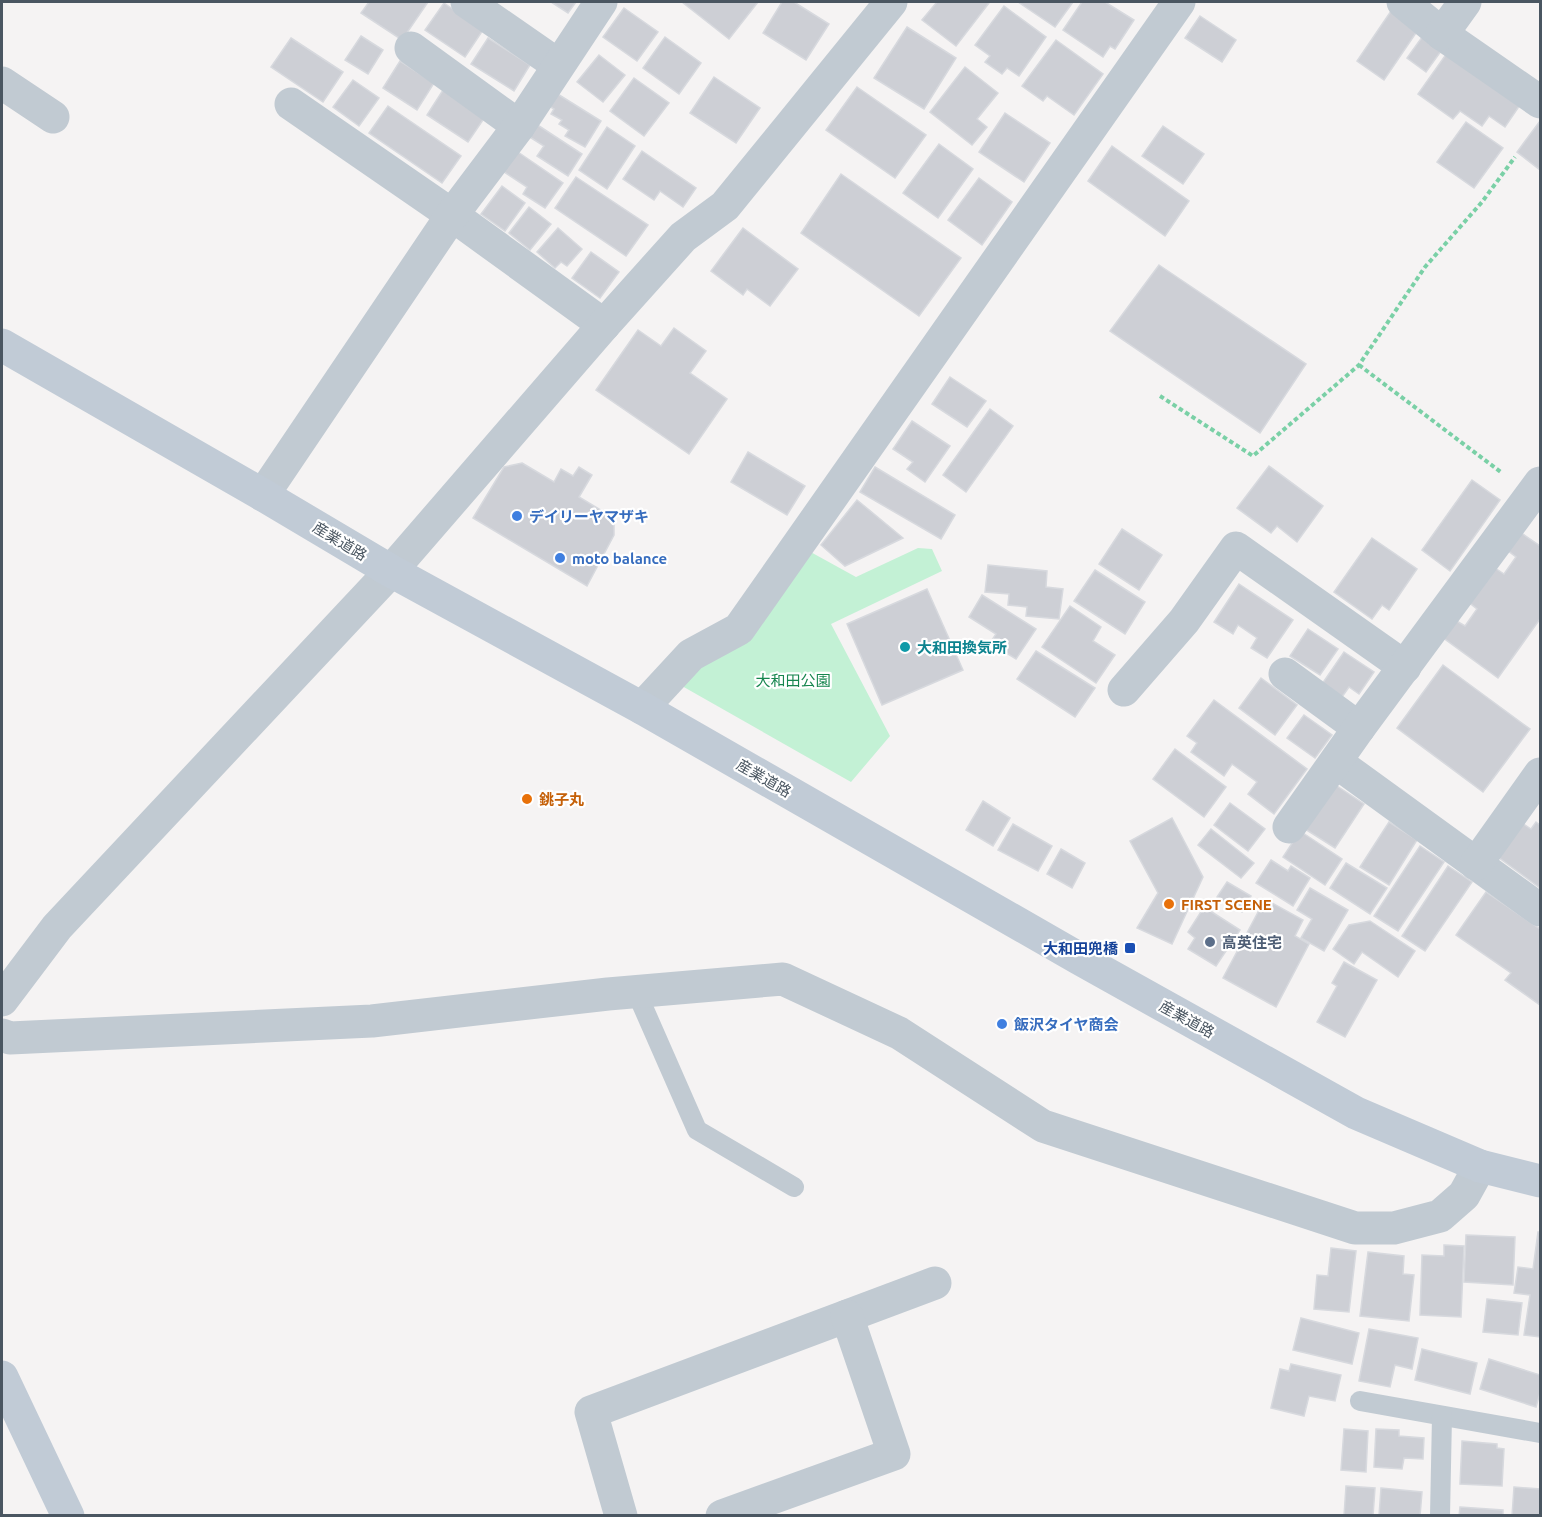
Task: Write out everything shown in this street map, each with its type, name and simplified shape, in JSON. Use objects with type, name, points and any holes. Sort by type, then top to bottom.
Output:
[{"type":"main road","name":"産業道路","points":[[2,345],[390,571],[642,708],[1070,953],[1356,1113],[1480,1166],[1540,1181]]},
{"type":"main road","points":[[2,1377],[68,1515]]},
{"type":"street","points":[[467,2],[558,65]]},
{"type":"street","points":[[263,495],[452,215],[519,126],[601,2]]},
{"type":"street","points":[[2,1000],[57,927],[390,571],[604,324],[683,237],[725,206],[891,2]]},
{"type":"street","points":[[642,708],[691,655],[739,629],[1179,2]]},
{"type":"street","points":[[1403,2],[1443,34],[1540,102]]},
{"type":"street","points":[[1443,34],[1465,2]]},
{"type":"street","points":[[411,48],[519,126]]},
{"type":"street","points":[[2,83],[53,117]]},
{"type":"street","points":[[291,104],[604,324]]},
{"type":"street","points":[[1289,827],[1359,728],[1535,499]]},
{"type":"street","points":[[1124,690],[1184,621],[1236,548],[1405,667]]},
{"type":"street","points":[[1285,674],[1359,728]]},
{"type":"street","points":[[1336,762],[1540,910]]},
{"type":"street","points":[[1476,864],[1540,774]]},
{"type":"street","points":[[2,1035],[10,1038],[372,1021],[636,992],[783,979],[899,1033],[1043,1126],[1355,1228],[1394,1228],[1440,1216],[1464,1195],[1480,1166]]},
{"type":"street","points":[[621,1515],[591,1412],[934,1283]]},
{"type":"street","points":[[722,1515],[894,1454],[847,1316]]},
{"type":"lane","points":[[636,992],[697,1130],[794,1187]]},
{"type":"lane","points":[[1360,1401],[1540,1432]]},
{"type":"lane","points":[[1440,1515],[1442,1416]]},
{"type":"path","points":[[1160,396],[1253,456],[1359,365],[1425,267],[1482,202],[1515,158]]},
{"type":"path","points":[[1359,365],[1535,499]]},
{"type":"green space","name":"大和田公園","points":[[918,548],[932,549],[942,571],[831,624],[890,736],[851,782],[682,686],[807,550],[856,577]]},
{"type":"building","points":[[369,2],[428,2],[402,40],[361,13]]},
{"type":"building","points":[[551,2],[576,2],[568,13]]},
{"type":"building","points":[[682,2],[758,2],[729,39]]},
{"type":"building","points":[[782,2],[794,2],[829,24],[806,60],[763,33]]},
{"type":"building","points":[[937,2],[989,3],[956,46],[922,20]]},
{"type":"building","points":[[1018,2],[1073,2],[1055,27]]},
{"type":"building","points":[[1082,2],[1105,2],[1134,20],[1115,49],[1110,46],[1103,57],[1063,30]]},
{"type":"building","points":[[444,3],[483,30],[465,57],[425,30]]},
{"type":"building","points":[[1004,6],[1046,37],[1019,76],[1007,68],[1002,74],[985,62],[990,56],[975,45]]},
{"type":"building","points":[[624,8],[658,32],[637,61],[603,37]]},
{"type":"building","points":[[1391,11],[1418,30],[1384,80],[1357,61]]},
{"type":"building","points":[[1200,16],[1236,40],[1222,62],[1185,38]]},
{"type":"building","points":[[907,27],[956,58],[924,109],[874,78]]},
{"type":"building","points":[[1425,33],[1444,47],[1426,72],[1407,58]]},
{"type":"building","points":[[361,36],[383,50],[368,74],[345,60]]},
{"type":"building","points":[[665,37],[701,63],[679,94],[643,68]]},
{"type":"building","points":[[291,38],[343,72],[323,102],[271,67]]},
{"type":"building","points":[[488,38],[530,65],[514,91],[471,64]]},
{"type":"building","points":[[1056,40],[1103,74],[1074,115],[1047,96],[1043,101],[1022,86]]},
{"type":"building","points":[[1447,53],[1520,105],[1505,127],[1489,116],[1482,126],[1460,111],[1453,119],[1418,94]]},
{"type":"building","points":[[599,55],[625,75],[603,102],[577,82]]},
{"type":"building","points":[[400,61],[434,83],[417,110],[383,88]]},
{"type":"building","points":[[965,67],[998,93],[977,119],[987,127],[972,145],[930,112]]},
{"type":"building","points":[[714,77],[760,108],[736,143],[690,113]]},
{"type":"building","points":[[634,78],[669,103],[644,136],[610,111]]},
{"type":"building","points":[[353,80],[379,98],[359,126],[333,107]]},
{"type":"building","points":[[857,87],[926,135],[895,178],[826,130]]},
{"type":"building","points":[[443,90],[485,117],[468,142],[427,115]]},
{"type":"building","points":[[556,93],[601,121],[585,147],[565,136],[569,130],[559,124],[562,120],[551,114],[554,109],[549,106]]},
{"type":"building","points":[[388,106],[461,156],[442,183],[369,133]]},
{"type":"building","points":[[1005,113],[1050,143],[1024,182],[979,152]]},
{"type":"building","points":[[1540,121],[1540,170],[1517,152]]},
{"type":"building","points":[[1466,122],[1503,148],[1474,188],[1437,162]]},
{"type":"building","points":[[536,124],[582,154],[568,176],[537,156],[544,146],[528,136]]},
{"type":"building","points":[[1163,126],[1204,154],[1183,184],[1142,156]]},
{"type":"building","points":[[607,127],[635,146],[607,189],[579,170]]},
{"type":"building","points":[[939,144],[973,169],[938,218],[903,193]]},
{"type":"building","points":[[1112,146],[1189,201],[1165,236],[1088,181]]},
{"type":"building","points":[[515,150],[563,183],[545,208],[523,194],[527,187],[501,170]]},
{"type":"building","points":[[642,151],[696,188],[683,207],[660,191],[654,200],[623,179]]},
{"type":"building","points":[[841,174],[961,258],[919,316],[801,233]]},
{"type":"building","points":[[576,177],[648,225],[626,256],[555,208]]},
{"type":"building","points":[[979,178],[1012,202],[982,245],[948,220]]},
{"type":"building","points":[[502,186],[525,203],[505,231],[481,214]]},
{"type":"building","points":[[529,207],[551,224],[530,250],[509,233]]},
{"type":"building","points":[[558,228],[582,249],[567,266],[561,262],[555,268],[537,252]]},
{"type":"building","points":[[743,228],[798,269],[770,306],[747,289],[743,295],[711,271]]},
{"type":"building","points":[[591,252],[619,272],[600,298],[572,278]]},
{"type":"building","points":[[1159,265],[1306,364],[1260,433],[1110,331]]},
{"type":"building","points":[[674,328],[706,351],[690,373],[727,399],[689,454],[596,390],[638,330],[661,346]]},
{"type":"building","points":[[950,377],[986,401],[967,427],[932,404]]},
{"type":"building","points":[[990,409],[1013,426],[966,492],[943,475]]},
{"type":"building","points":[[912,421],[950,446],[925,482],[907,469],[913,462],[893,449]]},
{"type":"building","points":[[748,452],[805,486],[787,515],[731,482]]},
{"type":"building","points":[[522,463],[554,482],[561,469],[573,476],[579,467],[592,475],[579,497],[614,518],[614,535],[587,586],[473,518],[504,467]]},
{"type":"building","points":[[1269,466],[1323,506],[1297,542],[1277,526],[1271,533],[1237,508]]},
{"type":"building","points":[[875,467],[955,515],[941,539],[860,492]]},
{"type":"building","points":[[1472,480],[1500,500],[1450,571],[1422,550]]},
{"type":"building","points":[[857,500],[903,538],[845,566],[821,545]]},
{"type":"building","points":[[1122,529],[1162,555],[1139,590],[1099,564]]},
{"type":"building","points":[[1520,532],[1540,546],[1540,619],[1498,678],[1442,637],[1455,620],[1465,626],[1477,609],[1467,601],[1492,566],[1504,574],[1516,557],[1507,550]]},
{"type":"building","points":[[1372,538],[1417,569],[1389,610],[1382,605],[1372,619],[1334,592]]},
{"type":"building","points":[[988,565],[1047,571],[1046,587],[1063,589],[1059,619],[1026,616],[1027,607],[1008,605],[1009,594],[985,592]]},
{"type":"building","points":[[1095,570],[1145,602],[1125,634],[1074,601]]},
{"type":"building","points":[[1239,584],[1293,620],[1267,658],[1251,648],[1257,638],[1238,625],[1233,634],[1214,622]]},
{"type":"building","name":"大和田換気所","points":[[927,589],[963,670],[882,705],[847,624]]},
{"type":"building","points":[[982,595],[1036,629],[1016,659],[990,643],[996,634],[969,617]]},
{"type":"building","points":[[1070,606],[1101,627],[1093,641],[1115,655],[1096,683],[1042,647]]},
{"type":"building","points":[[1308,629],[1338,649],[1320,675],[1290,656]]},
{"type":"building","points":[[1036,651],[1095,688],[1075,717],[1017,679]]},
{"type":"building","points":[[1344,652],[1374,672],[1359,694],[1349,687],[1342,697],[1322,684]]},
{"type":"building","points":[[1443,665],[1530,729],[1483,792],[1397,728]]},
{"type":"building","points":[[1261,678],[1297,705],[1275,735],[1239,708]]},
{"type":"building","points":[[1214,700],[1307,769],[1274,814],[1248,794],[1257,782],[1232,764],[1224,776],[1191,752],[1197,743],[1187,736]]},
{"type":"building","points":[[1304,715],[1332,735],[1315,758],[1287,738]]},
{"type":"building","points":[[1175,749],[1226,787],[1204,817],[1153,779]]},
{"type":"building","points":[[1334,784],[1364,804],[1335,848],[1305,829]]},
{"type":"building","points":[[983,801],[1010,818],[993,846],[966,830]]},
{"type":"building","points":[[1230,803],[1265,829],[1248,851],[1214,825]]},
{"type":"building","points":[[1172,818],[1203,877],[1172,944],[1137,928],[1158,893],[1130,841]]},
{"type":"building","points":[[1389,822],[1417,840],[1389,885],[1360,867]]},
{"type":"building","points":[[1536,822],[1540,825],[1540,888],[1498,857],[1522,823],[1531,829]]},
{"type":"building","points":[[1013,824],[1052,846],[1038,871],[998,850]]},
{"type":"building","points":[[1211,829],[1254,863],[1241,878],[1198,845]]},
{"type":"building","points":[[1300,831],[1342,859],[1325,885],[1283,857]]},
{"type":"building","points":[[1420,846],[1444,862],[1398,931],[1374,916]]},
{"type":"building","points":[[1061,849],[1085,863],[1072,888],[1047,874]]},
{"type":"building","points":[[1271,860],[1288,871],[1291,866],[1310,878],[1293,906],[1256,883]]},
{"type":"building","points":[[1346,863],[1387,888],[1370,914],[1330,888]]},
{"type":"building","points":[[1448,866],[1472,882],[1425,951],[1402,936]]},
{"type":"building","points":[[1227,882],[1251,896],[1242,912],[1217,897]]},
{"type":"building","points":[[1310,888],[1348,910],[1324,951],[1301,938],[1312,919],[1297,910]]},
{"type":"building","points":[[1486,892],[1540,929],[1540,1005],[1505,980],[1511,973],[1456,935]]},
{"type":"building","points":[[1265,899],[1303,920],[1295,936],[1309,944],[1276,1007],[1223,978]]},
{"type":"building","points":[[1204,907],[1240,930],[1216,966],[1188,949],[1195,938],[1188,932]]},
{"type":"building","points":[[1370,921],[1415,951],[1398,977],[1362,952],[1354,964],[1333,949],[1349,925]]},
{"type":"building","points":[[1344,962],[1377,980],[1345,1037],[1317,1022],[1337,986],[1332,983]]},
{"type":"building","points":[[1538,1232],[1540,1232],[1540,1337],[1524,1335],[1530,1295],[1514,1293],[1518,1267],[1533,1269]]},
{"type":"building","points":[[1466,1235],[1515,1237],[1513,1285],[1464,1282]]},
{"type":"building","points":[[1444,1245],[1464,1246],[1461,1317],[1420,1315],[1422,1255],[1444,1256]]},
{"type":"building","points":[[1331,1248],[1356,1251],[1349,1312],[1314,1309],[1317,1275],[1328,1276]]},
{"type":"building","points":[[1368,1252],[1404,1256],[1403,1274],[1414,1275],[1409,1321],[1360,1316]]},
{"type":"building","points":[[1487,1299],[1522,1303],[1518,1335],[1483,1332]]},
{"type":"building","points":[[1301,1318],[1359,1333],[1352,1364],[1293,1350]]},
{"type":"building","points":[[1369,1329],[1418,1338],[1412,1369],[1395,1365],[1390,1387],[1359,1381]]},
{"type":"building","points":[[1422,1349],[1477,1363],[1470,1394],[1415,1380]]},
{"type":"building","points":[[1489,1359],[1540,1375],[1540,1393],[1536,1407],[1480,1389]]},
{"type":"building","points":[[1291,1364],[1341,1375],[1335,1401],[1309,1396],[1304,1416],[1271,1408],[1280,1369],[1289,1371]]},
{"type":"building","points":[[1344,1429],[1368,1431],[1366,1472],[1341,1470]]},
{"type":"building","points":[[1376,1429],[1399,1430],[1399,1436],[1424,1438],[1423,1459],[1404,1458],[1402,1469],[1374,1467]]},
{"type":"building","points":[[1462,1441],[1497,1444],[1497,1448],[1504,1449],[1502,1486],[1460,1484]]},
{"type":"building","points":[[1346,1486],[1375,1488],[1373,1516],[1344,1516]]},
{"type":"building","points":[[1514,1487],[1540,1489],[1540,1516],[1512,1516]]},
{"type":"building","points":[[1381,1488],[1422,1492],[1420,1516],[1379,1516]]},
{"type":"building","points":[[1460,1507],[1503,1510],[1503,1516],[1459,1516]]},
{"type":"place","name":"デイリーヤマザキ","points":[[517,516]]},
{"type":"place","name":"moto balance","points":[[560,558]]},
{"type":"place","name":"大和田換気所","points":[[905,647]]},
{"type":"place","name":"銚子丸","points":[[527,799]]},
{"type":"place","name":"FIRST SCENE","points":[[1169,904]]},
{"type":"place","name":"高英住宅","points":[[1210,942]]},
{"type":"place","name":"大和田兜橋","points":[[1130,948]]},
{"type":"place","name":"飯沢タイヤ商会","points":[[1002,1024]]}]
